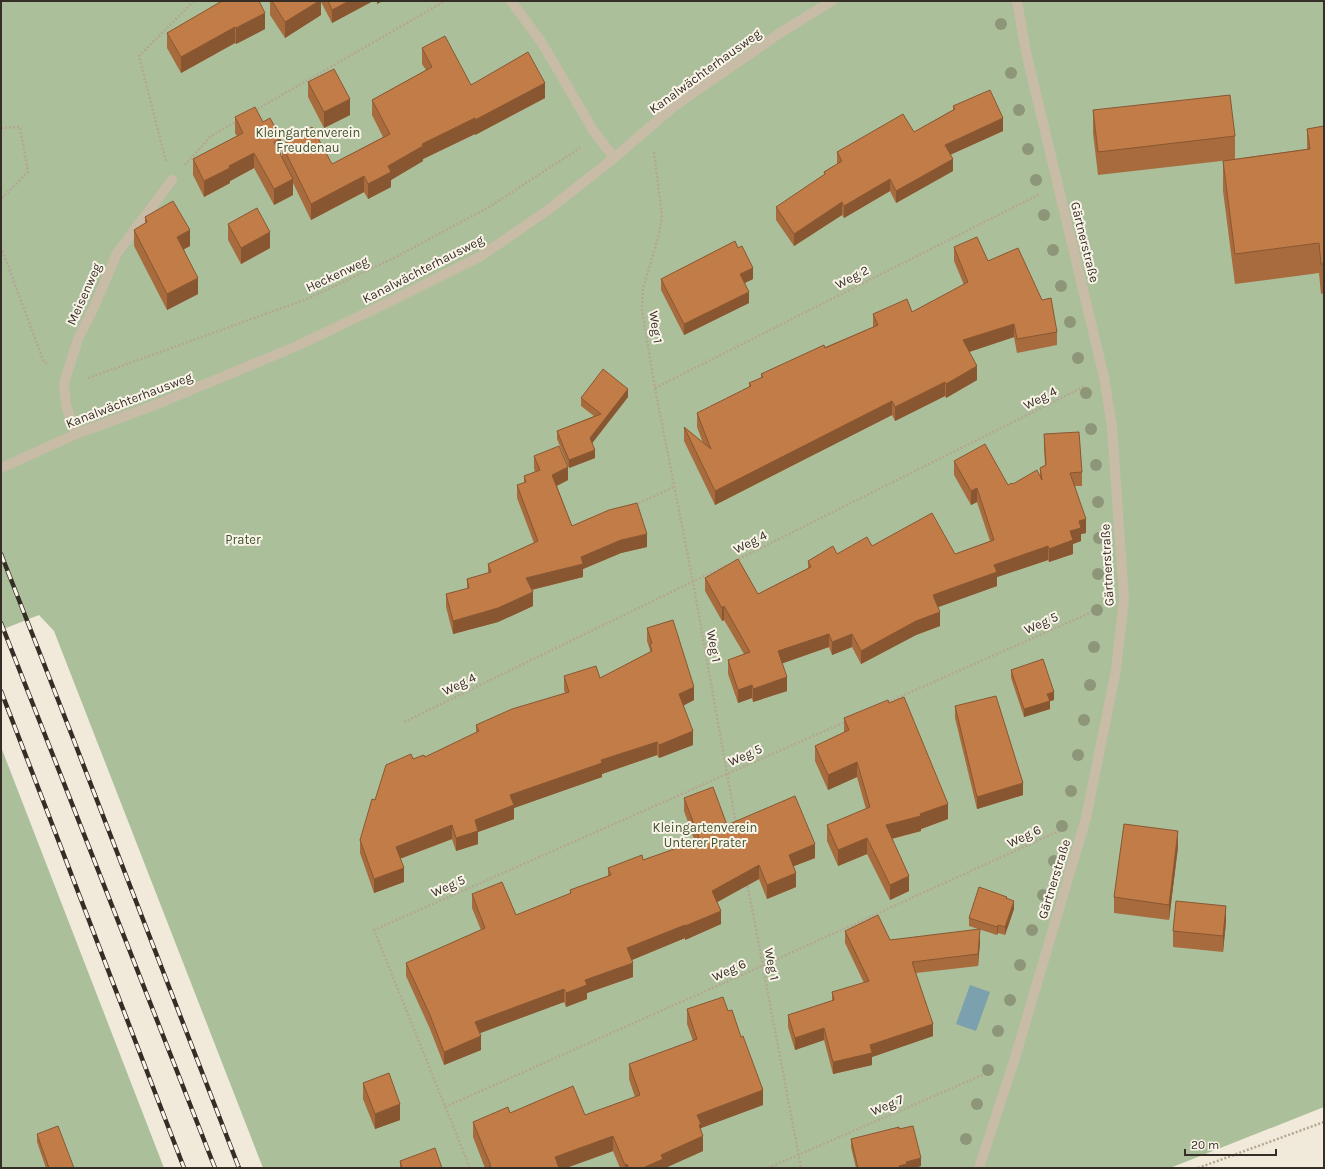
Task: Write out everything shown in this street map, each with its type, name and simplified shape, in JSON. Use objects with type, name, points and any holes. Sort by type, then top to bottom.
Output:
[{"type":"street","points":[[511,1],[553,60],[598,136],[614,158]]},
{"type":"street","name":"Kanalwächterhausweg","points":[[1,468],[76,434],[155,405],[297,346],[387,304],[481,256],[548,210],[614,158],[673,107],[780,33],[832,1]]},
{"type":"street","name":"Gärtnerstraße","points":[[979,1168],[1014,1061],[1086,818],[1116,670],[1124,599],[1112,427],[1104,377],[1026,52],[1017,1]]},
{"type":"street","name":"Meisenweg","points":[[76,434],[66,405],[65,379],[78,339],[94,307],[117,253],[172,180]]},
{"type":"path","points":[[172,180],[139,56],[193,1]]},
{"type":"path","points":[[252,112],[445,1]]},
{"type":"path","points":[[172,180],[211,136],[239,120]]},
{"type":"path","points":[[1,128],[20,127],[28,172],[1,199]]},
{"type":"path","name":"Weg 1","points":[[650,127],[662,215],[659,234],[644,289],[642,310],[655,388],[693,582],[737,828]]},
{"type":"path","name":"Heckenweg","points":[[65,379],[88,378],[307,299],[396,257],[489,207],[598,136]]},
{"type":"path","name":"Weg 2","points":[[655,388],[1058,185]]},
{"type":"path","points":[[1,247],[44,362],[65,379]]},
{"type":"path","name":"Weg 4","points":[[404,722],[693,582],[1104,377]]},
{"type":"path","points":[[631,507],[674,487]]},
{"type":"path","name":"Weg 5","points":[[879,706],[1060,625],[1124,599]]},
{"type":"path","name":"Weg 5","points":[[445,1107],[374,930],[850,719]]},
{"type":"path","name":"Weg 6","points":[[445,1107],[762,966],[1086,818]]},
{"type":"path","name":"Weg 1","points":[[747,882],[801,1168]]},
{"type":"path","name":"Weg 7","points":[[768,1168],[1014,1061]]},
{"type":"path","points":[[445,1107],[470,1168]]},
{"type":"path","points":[[1198,1168],[1324,1122]]},
{"type":"green space","points":[[1,1],[1324,1],[1324,1107],[1170,1168],[263,1168],[54,631],[39,615],[1,630]]},
{"type":"green space","points":[[1,747],[164,1168],[1,1168]]},
{"type":"water","points":[[970,985],[990,992],[976,1031],[956,1024]]},
{"type":"building","points":[[222,1],[259,1],[265,13],[236,28],[235,27],[181,57],[167,33]]},
{"type":"building","points":[[272,1],[319,1],[285,22]]},
{"type":"building","points":[[328,1],[349,1],[332,10]]},
{"type":"building","points":[[445,36],[471,85],[528,52],[545,83],[475,120],[475,118],[422,144],[423,146],[388,166],[391,172],[368,184],[364,176],[311,204],[282,145],[312,127],[332,164],[390,134],[372,100],[432,67],[422,48]]},
{"type":"building","points":[[334,69],[350,99],[324,112],[308,82]]},
{"type":"building","points":[[990,90],[1003,118],[945,145],[953,159],[896,191],[890,179],[844,206],[842,202],[794,234],[776,207],[825,174],[824,172],[842,161],[837,152],[903,114],[914,132],[955,109],[953,106]]},
{"type":"building","points":[[1230,95],[1235,136],[1098,152],[1093,110]]},
{"type":"building","points":[[255,107],[263,122],[270,118],[281,138],[274,142],[293,179],[274,189],[254,153],[229,166],[230,168],[204,181],[193,159],[243,133],[235,117]]},
{"type":"building","points":[[1324,126],[1324,264],[1321,264],[1319,243],[1235,254],[1223,161],[1310,149],[1307,129]]},
{"type":"building","points":[[173,201],[190,230],[177,237],[198,278],[167,294],[134,230],[147,222],[145,217]]},
{"type":"building","points":[[257,208],[270,232],[241,248],[228,224]]},
{"type":"building","points":[[977,237],[988,261],[1018,248],[1042,300],[1051,298],[1057,332],[1017,339],[1014,324],[963,340],[977,366],[946,384],[945,382],[895,407],[892,401],[715,491],[684,427],[711,449],[697,413],[751,386],[749,383],[763,377],[761,374],[824,345],[825,348],[878,325],[873,314],[907,299],[912,312],[968,282],[954,247]]},
{"type":"building","points":[[735,241],[738,248],[742,246],[753,268],[740,274],[749,292],[684,324],[661,279]]},
{"type":"building","points":[[603,369],[628,389],[590,438],[595,450],[569,460],[557,431],[601,414],[581,398]]},
{"type":"building","points":[[1079,432],[1082,472],[1070,473],[1086,519],[1079,521],[1081,528],[1070,531],[1073,540],[1049,549],[1048,546],[994,565],[997,572],[933,595],[940,612],[916,621],[861,651],[852,634],[832,642],[829,634],[778,651],[787,677],[753,689],[752,685],[738,690],[728,660],[750,652],[724,606],[722,608],[705,578],[738,559],[758,594],[811,567],[808,561],[833,546],[837,554],[867,537],[872,546],[932,513],[955,554],[994,540],[977,488],[971,491],[954,461],[985,444],[1008,485],[1013,484],[1037,470],[1042,480],[1040,468],[1046,465],[1044,434]]},
{"type":"building","points":[[559,446],[568,467],[552,475],[572,526],[609,510],[637,503],[647,534],[621,540],[581,557],[583,564],[526,578],[533,592],[498,608],[453,621],[446,594],[469,588],[467,579],[491,572],[488,564],[538,541],[517,485],[526,482],[524,476],[540,470],[534,456]]},
{"type":"building","points":[[673,620],[694,687],[679,694],[693,731],[659,745],[657,742],[601,760],[602,763],[510,795],[514,805],[475,820],[478,831],[456,838],[452,825],[396,847],[404,868],[374,879],[360,840],[372,799],[375,800],[386,765],[411,754],[413,759],[424,755],[425,757],[479,731],[476,725],[512,709],[569,692],[564,676],[596,666],[600,678],[652,651],[650,644],[652,643],[647,628]]},
{"type":"building","points":[[1043,659],[1054,692],[1047,694],[1050,701],[1024,709],[1011,670]]},
{"type":"building","points":[[996,696],[1023,783],[977,797],[955,706]]},
{"type":"building","points":[[904,697],[948,804],[920,814],[921,816],[886,825],[909,876],[890,885],[867,838],[838,850],[827,825],[870,807],[857,762],[828,775],[815,746],[849,730],[844,718],[888,700],[889,703]]},
{"type":"building","points":[[713,787],[727,825],[795,796],[815,844],[789,855],[796,873],[767,885],[759,865],[712,891],[721,911],[627,948],[633,963],[585,980],[587,985],[566,993],[564,989],[475,1022],[481,1036],[444,1052],[430,1015],[406,963],[485,928],[472,894],[502,882],[516,915],[571,893],[570,890],[611,875],[608,868],[642,855],[643,860],[700,840],[684,798]]},
{"type":"building","points":[[1124,824],[1178,831],[1169,905],[1114,897]]},
{"type":"building","points":[[979,887],[1014,901],[1005,927],[998,925],[997,927],[969,918]]},
{"type":"building","points":[[1176,901],[1226,906],[1223,936],[1173,931]]},
{"type":"building","points":[[878,915],[890,940],[980,929],[978,954],[912,962],[933,1024],[870,1045],[872,1053],[833,1062],[824,1028],[795,1038],[788,1015],[834,1000],[832,992],[869,981],[845,931]]},
{"type":"building","points":[[723,997],[728,1011],[732,1010],[741,1037],[743,1036],[763,1090],[697,1115],[701,1124],[699,1125],[703,1136],[661,1155],[663,1159],[643,1168],[629,1168],[627,1164],[625,1165],[613,1136],[555,1157],[559,1168],[487,1168],[491,1166],[473,1122],[508,1107],[510,1113],[573,1086],[585,1115],[640,1095],[629,1064],[697,1039],[687,1009]]},
{"type":"building","points":[[389,1073],[400,1104],[375,1114],[363,1083]]},
{"type":"building","points":[[58,1126],[74,1168],[49,1168],[37,1134]]},
{"type":"building","points":[[913,1126],[921,1158],[906,1162],[907,1164],[899,1166],[900,1168],[858,1168],[851,1139],[899,1127],[899,1129]]},
{"type":"building","points":[[435,1148],[442,1168],[402,1168],[400,1161]]},
{"type":"railway","points":[[1,554],[239,1168]]},
{"type":"railway","points":[[1,623],[215,1168]]},
{"type":"railway","points":[[1,691],[184,1168]]},
{"type":"park label","name":"Kleingartenverein Freudenau","points":[[308,140]]},
{"type":"park label","name":"Prater","points":[[243,539]]},
{"type":"park label","name":"Kleingartenverein Unterer Prater","points":[[705,834]]}]
